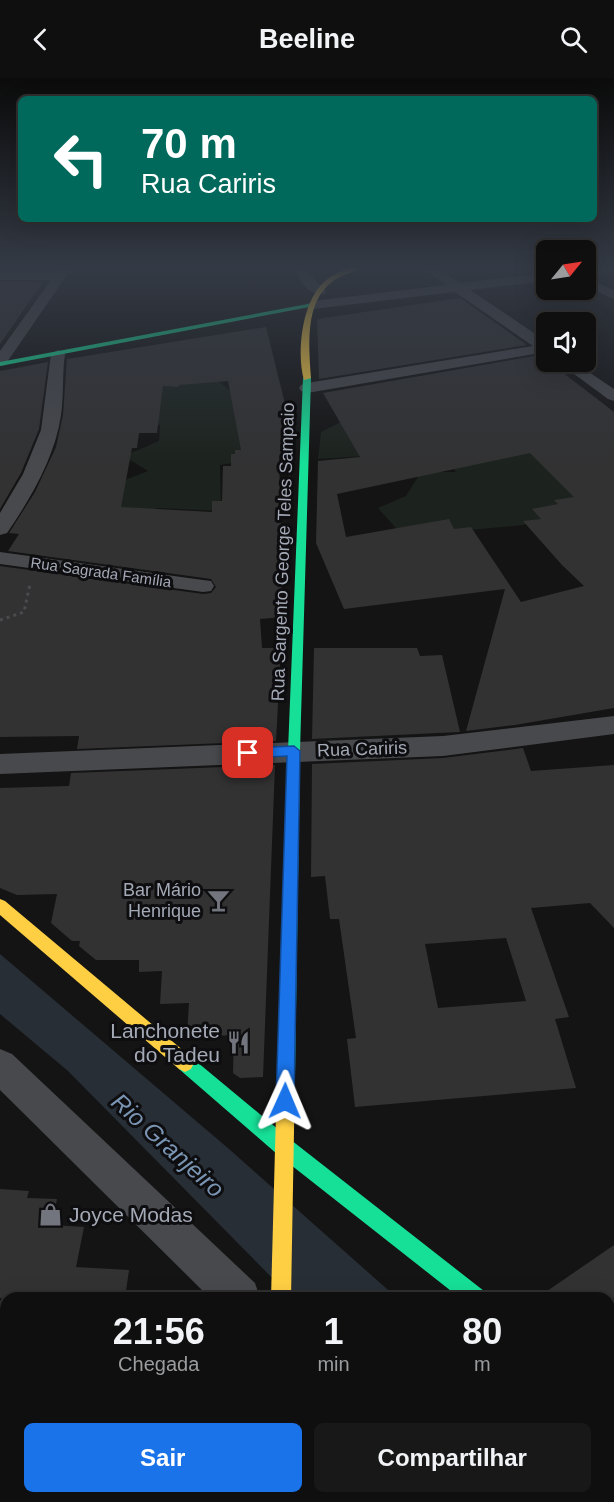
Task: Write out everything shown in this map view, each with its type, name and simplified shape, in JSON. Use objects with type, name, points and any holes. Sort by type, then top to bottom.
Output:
[{"type":"main road","points":[[1,362],[184,332]]},
{"type":"main road","name":"Rua Sargento George Teles Sampaio","points":[[281,1292],[294,751],[309,332]]},
{"type":"main road","points":[[0,906],[284,1147],[469,1292]]},
{"type":"street","points":[[1,362],[21,332]]},
{"type":"street","points":[[523,332],[536,341]]},
{"type":"street","points":[[308,388],[536,350]]},
{"type":"street","points":[[0,529],[31,479],[47,439],[53,414],[54,375],[58,354]]},
{"type":"street","points":[[579,372],[614,396]]},
{"type":"street","name":"Rua Sagrada Família","points":[[0,558],[203,586]]},
{"type":"street","name":"Rua Cariris","points":[[0,764],[443,746],[614,725]]},
{"type":"street","points":[[0,1066],[234,1292]]},
{"type":"path","points":[[0,620],[24,612],[31,582]]},
{"type":"shaded area","points":[[206,371],[238,397],[245,461],[220,465],[221,511],[157,508],[141,528],[97,491],[148,471],[124,456],[159,441],[160,425],[136,419],[119,396]]},
{"type":"shaded area","points":[[341,422],[596,457],[574,512],[523,525],[403,536],[378,508],[406,496],[421,472],[456,472],[448,462],[424,452],[318,459],[321,432]]},
{"type":"water","name":"Rio Granjeiro","points":[[0,954],[229,1149],[390,1292],[286,1292],[68,1071],[0,1014]]},
{"type":"building","points":[[0,332],[8,332],[0,344]]},
{"type":"building","points":[[232,332],[267,332],[292,432],[290,480],[279,454],[283,617],[260,619],[262,648],[281,648],[276,741],[77,749],[79,736],[0,737],[0,566],[203,594],[211,593],[216,587],[211,579],[8,551],[19,534],[9,533],[35,492],[56,447],[63,415],[67,359]],"holes":[[[228,381],[241,450],[235,450],[235,454],[231,454],[231,466],[223,466],[222,501],[212,501],[212,512],[121,507],[132,448],[137,448],[139,433],[157,433],[163,386],[178,387]]]},
{"type":"building","points":[[317,332],[509,332],[527,345],[319,379]]},
{"type":"building","points":[[536,356],[536,372],[562,372],[614,412],[614,708],[466,731],[505,589],[344,609],[316,543],[318,461],[360,457],[323,393]],"holes":[[[530,453],[574,497],[554,500],[558,504],[532,509],[541,519],[523,521],[584,586],[521,602],[471,527],[454,529],[449,519],[346,537],[337,494]]]},
{"type":"building","points":[[48,362],[39,429],[21,473],[0,509],[0,371]]},
{"type":"building","points":[[314,648],[417,648],[420,656],[442,655],[460,732],[312,739]]},
{"type":"building","points":[[523,748],[531,771],[614,765],[614,928],[590,903],[531,908],[569,1017],[555,1019],[576,1088],[355,1107],[347,1039],[356,1038],[339,919],[330,919],[325,876],[311,877],[312,764],[443,758]],"holes":[[[506,938],[526,1001],[438,1008],[425,944]]]},
{"type":"building","points":[[275,765],[263,1077],[240,1078],[233,1073],[234,1035],[189,1037],[187,1035],[189,1003],[160,1004],[162,971],[139,972],[139,960],[96,960],[79,946],[80,941],[72,941],[51,923],[57,894],[17,895],[0,888],[0,788],[69,786],[71,773]]},
{"type":"building","points":[[0,1189],[29,1191],[27,1198],[57,1199],[52,1225],[84,1227],[76,1267],[129,1270],[126,1292],[0,1292]]},
{"type":"building","points":[[614,1245],[614,1292],[546,1292]]},
{"type":"traffic: fast","points":[[0,364],[167,332]]},
{"type":"traffic: fast","points":[[286,1075],[307,378]]},
{"type":"traffic: fast","points":[[185,1063],[284,1147],[469,1292]]},
{"type":"traffic: slow","points":[[306,332],[307,378]]},
{"type":"traffic: slow","points":[[0,906],[185,1063]]},
{"type":"traffic: slow","points":[[281,1292],[286,1075]]},
{"type":"place","name":"Bar Mário Henrique","points":[[219,900]]},
{"type":"place","name":"Lanchonete do Tadeu","points":[[238,1042]]},
{"type":"place","name":"Joyce Modas","points":[[51,1214]]},
{"type":"route","points":[[248,753],[294,751],[285,1101]]}]
